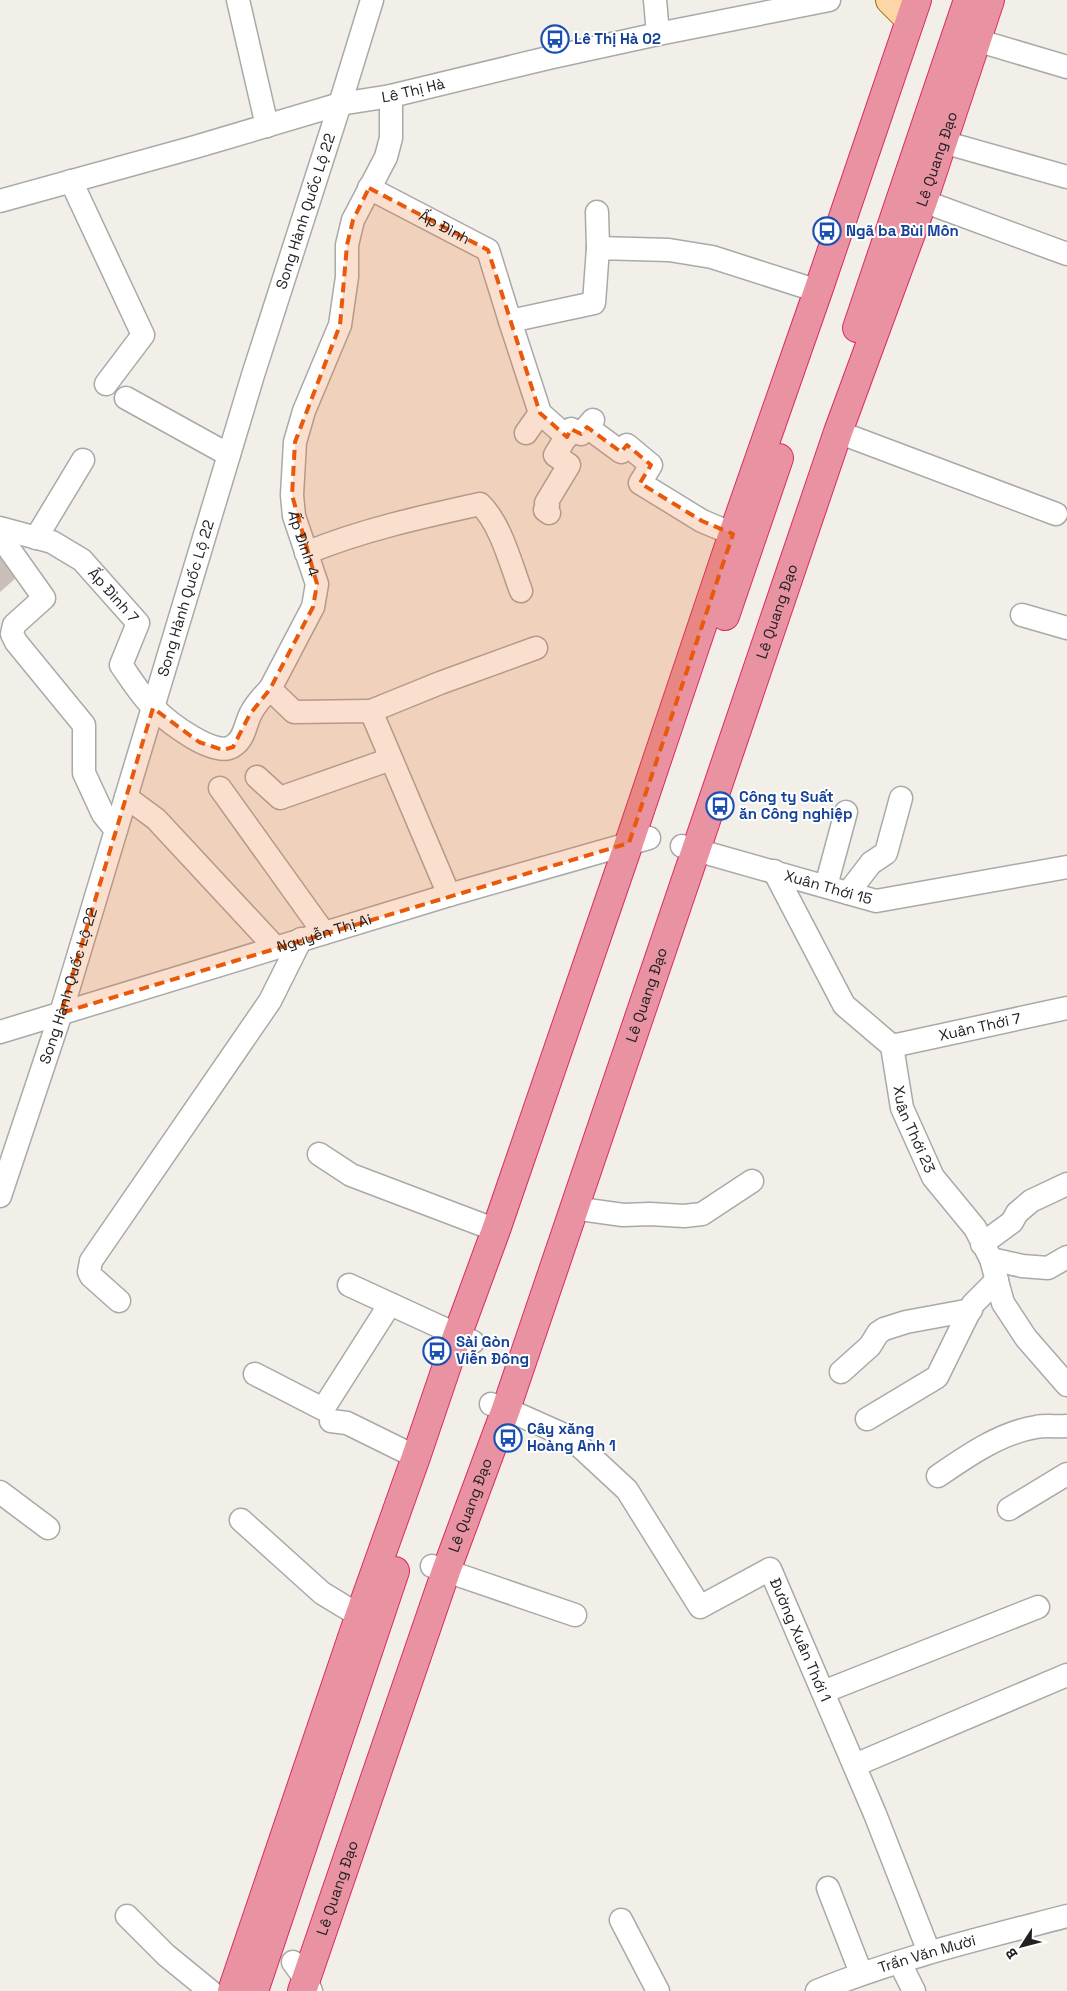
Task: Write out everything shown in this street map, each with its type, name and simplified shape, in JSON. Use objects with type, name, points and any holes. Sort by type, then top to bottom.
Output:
[{"type":"highway","points":[[232,1991],[367,1621],[639,840],[937,0]]},
{"type":"highway","name":"Lê Quang Đạo","points":[[498,1406],[688,847],[968,0]]},
{"type":"highway","name":"Lê Quang Đạo","points":[[299,1983],[439,1569],[573,1208],[688,847],[923,201],[990,0]]},
{"type":"highway","points":[[254,1991],[416,1457],[465,1339],[496,1230],[639,840],[733,534],[914,10]]},
{"type":"main road","points":[[890,0],[914,10]]},
{"type":"street","points":[[238,0],[267,126]]},
{"type":"street","name":"Song Hành Quốc Lộ 22","points":[[0,1196],[61,1013],[229,455],[372,0]]},
{"type":"street","points":[[655,0],[658,34]]},
{"type":"street","name":"Lê Thị Hà","points":[[0,201],[340,104],[391,96],[548,58],[829,0]]},
{"type":"street","points":[[976,40],[1067,67]]},
{"type":"street","name":"Ấp Đình 4","points":[[153,708],[199,742],[223,750],[233,747],[247,726],[250,714],[270,689],[313,607],[317,584],[294,516],[292,496],[295,442],[304,411],[340,325],[347,277],[347,245],[353,220],[386,157],[392,138],[391,96]]},
{"type":"street","points":[[943,142],[1067,177]]},
{"type":"street","points":[[71,181],[143,335],[106,384]]},
{"type":"street","name":"Ấp Đình","points":[[369,188],[488,250],[540,414]]},
{"type":"street","points":[[923,201],[1067,254]]},
{"type":"street","points":[[510,321],[594,303],[598,248],[596,212]]},
{"type":"street","points":[[598,248],[669,250],[712,257],[818,291]]},
{"type":"street","points":[[126,398],[229,455]]},
{"type":"street","points":[[526,433],[540,414],[567,437]]},
{"type":"street","points":[[549,514],[545,510],[548,505],[546,503],[569,465],[555,454],[571,429],[581,434],[590,424],[621,452],[627,445],[651,465],[640,483],[702,521],[733,534]]},
{"type":"street","points":[[838,432],[1056,514]]},
{"type":"street","points":[[36,538],[83,460]]},
{"type":"street","points":[[306,553],[328,544],[387,526],[430,514],[480,504],[488,512],[492,520],[521,591]]},
{"type":"street","name":"Ấp Đình 7","points":[[0,528],[52,542],[82,560],[138,622],[121,665],[153,708]]},
{"type":"street","points":[[0,536],[44,598],[14,626],[12,634],[16,642],[84,725],[84,773],[92,794],[103,814],[116,830]]},
{"type":"street","points":[[1022,615],[1067,628]]},
{"type":"street","points":[[270,689],[294,712],[371,711],[440,683],[536,648]]},
{"type":"street","points":[[371,711],[449,894]]},
{"type":"street","points":[[257,777],[280,798],[391,758]]},
{"type":"street","points":[[220,788],[324,933]]},
{"type":"street","points":[[126,797],[156,819],[275,947]]},
{"type":"street","points":[[848,893],[871,863],[886,853],[901,798]]},
{"type":"street","points":[[826,886],[846,812]]},
{"type":"street","name":"Nguyễn Thị Ai","points":[[0,1032],[449,894],[639,840]]},
{"type":"street","name":"Xuân Thới 15","points":[[688,847],[876,901],[1067,867]]},
{"type":"street","points":[[774,872],[844,1005],[892,1046]]},
{"type":"street","points":[[119,1301],[91,1276],[89,1272],[91,1261],[270,1001],[301,940]]},
{"type":"street","name":"Xuân Thới 7","points":[[892,1046],[1067,1008]]},
{"type":"street","name":"Xuân Thới 23","points":[[892,1046],[902,1108],[933,1177],[975,1228],[990,1261],[1003,1304],[1026,1338],[1067,1385]]},
{"type":"street","points":[[320,1154],[351,1174],[496,1230]]},
{"type":"street","points":[[573,1208],[623,1215],[684,1216],[702,1214],[752,1181]]},
{"type":"street","points":[[867,1419],[937,1377],[971,1310],[990,1261],[1016,1213],[1031,1201],[1067,1184]]},
{"type":"street","points":[[990,1261],[1048,1268],[1067,1258]]},
{"type":"street","points":[[349,1285],[465,1339]]},
{"type":"street","points":[[255,1374],[323,1409],[390,1304]]},
{"type":"street","points":[[841,1372],[870,1346],[878,1333],[884,1329],[906,1322],[971,1310]]},
{"type":"street","name":"Đường Xuân Thới 1","points":[[498,1406],[571,1438],[627,1490],[700,1607],[770,1568],[855,1765],[929,1952]]},
{"type":"street","points":[[331,1421],[347,1422],[416,1457]]},
{"type":"street","points":[[938,1476],[968,1456],[1008,1435],[1036,1427],[1067,1426]]},
{"type":"street","points":[[1009,1508],[1067,1474]]},
{"type":"street","points":[[0,1492],[48,1528]]},
{"type":"street","points":[[241,1520],[322,1593],[367,1621]]},
{"type":"street","points":[[439,1569],[574,1615]]},
{"type":"street","points":[[823,1692],[1038,1607]]},
{"type":"street","points":[[855,1765],[1067,1675]]},
{"type":"street","points":[[828,1888],[861,1973]]},
{"type":"street","points":[[127,1916],[166,1955],[210,1991]]},
{"type":"street","name":"Trần Văn Mười","points":[[817,1991],[861,1973],[900,1963],[929,1952],[1067,1916]]},
{"type":"street","points":[[621,1920],[658,1991]]},
{"type":"street","points":[[900,1963],[914,1991]]},
{"type":"highlighted area","points":[[369,188],[488,250],[540,413],[567,437],[571,429],[581,434],[587,427],[621,452],[627,445],[651,465],[640,483],[702,521],[733,534],[629,843],[61,1013],[153,708],[199,742],[223,750],[233,747],[250,714],[270,689],[313,607],[317,584],[292,495],[295,442],[340,325],[347,245],[353,220]]},
{"type":"building","points":[[0,557],[17,577],[0,592]]},
{"type":"place","name":"Lê Thị Hà 02","points":[[555,39]]},
{"type":"place","name":"Ngã ba Bùi Môn","points":[[827,231]]},
{"type":"place","name":"Công ty Suất ăn Công nghiệp","points":[[720,806]]},
{"type":"place","name":"Sài Gòn Viễn Đông","points":[[437,1351]]},
{"type":"place","name":"Cây xăng Hoàng Anh 1","points":[[508,1438]]}]
